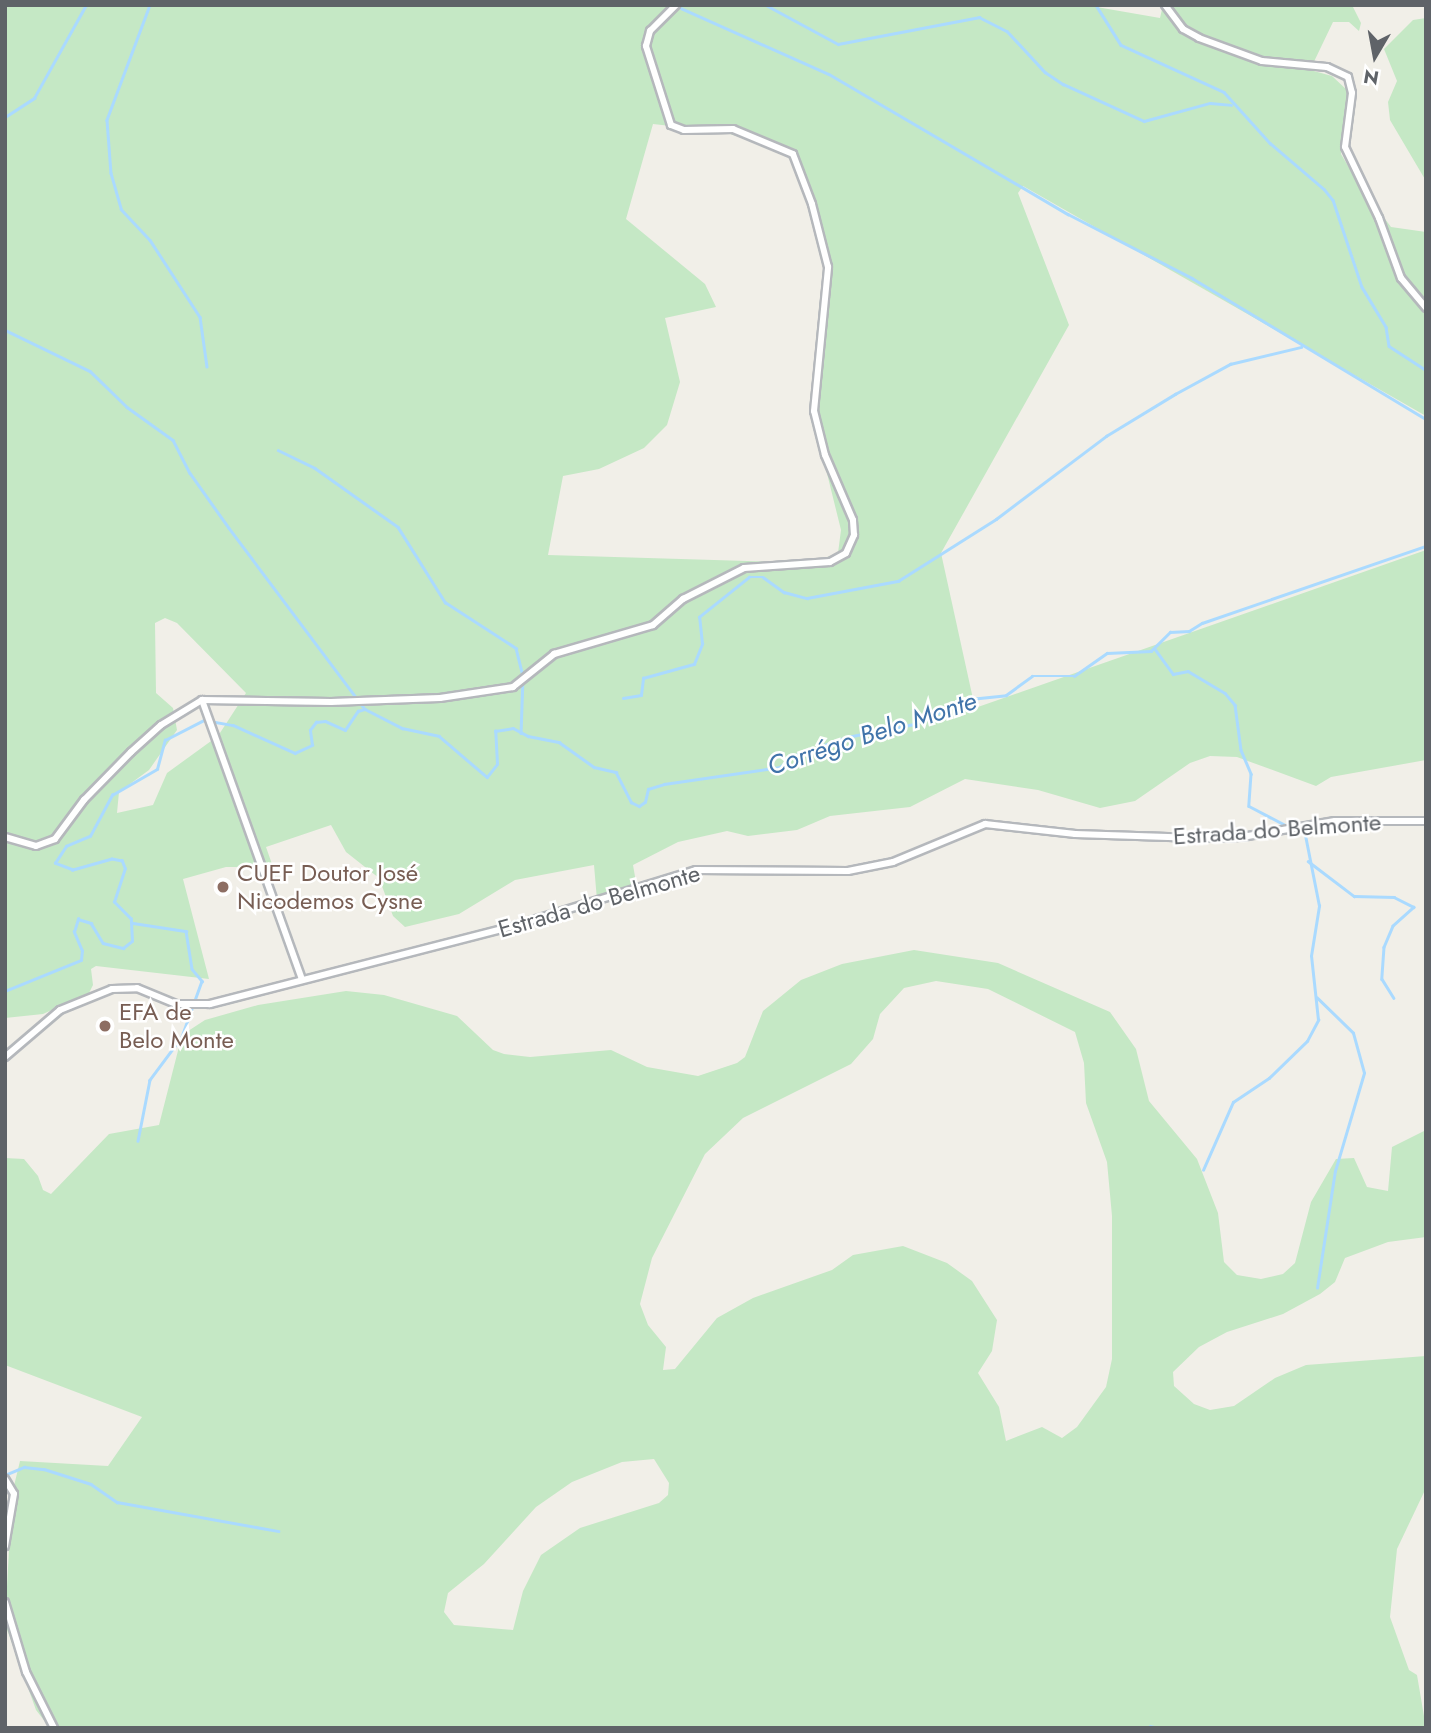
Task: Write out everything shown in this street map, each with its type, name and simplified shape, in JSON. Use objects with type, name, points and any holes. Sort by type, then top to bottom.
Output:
[{"type":"street","points":[[5,837],[36,846],[55,839],[84,800],[131,752],[162,725],[202,700],[331,702],[440,698],[513,687],[554,654],[653,625],[683,599],[744,568],[830,562],[841,558],[851,546],[853,520],[825,455],[814,411],[828,263],[799,163],[790,153],[733,129],[684,130],[671,125],[646,41],[676,5]]},
{"type":"street","points":[[1165,5],[1178,23],[1199,38],[1262,61],[1327,68],[1348,77],[1352,93],[1345,147],[1379,218],[1401,278],[1426,308]]},
{"type":"street","points":[[202,700],[302,980]]},
{"type":"street","name":"Estrada do Belmonte","points":[[5,1057],[60,1010],[112,989],[130,987],[193,1006],[510,927],[678,874],[712,869],[848,871],[893,862],[985,824],[1075,834],[1199,838],[1242,836],[1335,821],[1426,821]]},
{"type":"street","points":[[5,1479],[14,1494],[5,1546]]},
{"type":"street","points":[[5,1602],[26,1672],[54,1728]]},
{"type":"green space","points":[[5,5],[1085,5],[1160,18],[1163,5],[1352,5],[1361,23],[1359,31],[1349,22],[1333,22],[1310,70],[1332,76],[1348,91],[1341,154],[1358,183],[1391,227],[1426,232],[1426,416],[1023,186],[1018,193],[1069,325],[941,553],[975,708],[1426,550],[1426,760],[1331,777],[1316,786],[1237,757],[1210,756],[1190,763],[1135,801],[1100,808],[1038,790],[965,779],[910,807],[830,816],[797,830],[748,836],[727,831],[678,842],[633,865],[637,888],[597,900],[594,865],[515,880],[459,914],[405,927],[393,916],[379,878],[346,852],[331,825],[266,847],[273,867],[226,867],[183,879],[209,979],[96,966],[91,969],[93,985],[89,993],[43,1014],[5,1018]],"holes":[[[653,124],[724,132],[794,155],[827,266],[817,412],[820,445],[841,530],[838,553],[811,563],[548,555],[563,476],[599,469],[644,448],[667,425],[680,382],[665,318],[716,307],[705,284],[626,219]],[[165,618],[177,623],[246,693],[218,736],[167,773],[153,805],[117,813],[119,792],[149,770],[177,730],[173,708],[156,693],[155,623]]]},
{"type":"green space","points":[[1426,18],[1426,181],[1390,120],[1388,102],[1397,81],[1384,49],[1413,20]]},
{"type":"green space","points":[[914,950],[998,963],[1110,1012],[1136,1049],[1149,1101],[1197,1159],[1218,1213],[1224,1262],[1237,1275],[1261,1279],[1283,1274],[1295,1263],[1311,1202],[1336,1159],[1354,1158],[1367,1187],[1388,1191],[1392,1147],[1426,1130],[1426,1237],[1388,1242],[1345,1258],[1335,1282],[1320,1294],[1283,1314],[1227,1332],[1199,1347],[1173,1372],[1174,1386],[1194,1404],[1210,1410],[1234,1406],[1275,1378],[1306,1365],[1426,1356],[1426,1488],[1397,1549],[1390,1617],[1409,1670],[1417,1675],[1426,1728],[50,1728],[36,1710],[5,1624],[12,1494],[20,1461],[108,1466],[142,1417],[5,1365],[5,1158],[24,1159],[38,1176],[43,1190],[51,1194],[109,1134],[159,1125],[182,1035],[205,1020],[258,1005],[346,991],[384,995],[457,1016],[493,1050],[504,1054],[530,1057],[611,1050],[647,1067],[698,1076],[737,1063],[745,1057],[763,1011],[801,980],[842,964]],"holes":[[[936,981],[988,989],[1075,1032],[1084,1063],[1086,1103],[1107,1162],[1112,1216],[1112,1359],[1106,1387],[1077,1427],[1062,1438],[1042,1427],[1006,1441],[999,1407],[978,1373],[992,1351],[997,1320],[972,1281],[947,1263],[903,1246],[853,1255],[832,1270],[753,1298],[717,1318],[675,1369],[663,1370],[666,1347],[648,1325],[640,1304],[652,1258],[705,1154],[743,1118],[851,1064],[873,1039],[880,1014],[904,988]],[[654,1459],[669,1483],[668,1495],[659,1503],[580,1528],[541,1555],[523,1591],[513,1630],[454,1625],[444,1612],[448,1593],[484,1564],[536,1507],[572,1482],[622,1462]]]},
{"type":"waterway","points":[[5,117],[34,98],[86,5]]},
{"type":"waterway","points":[[150,5],[107,120],[111,173],[121,209],[150,240],[200,317],[207,367]]},
{"type":"waterway","points":[[766,5],[838,44],[979,17],[1007,31],[1045,72],[1063,84],[1144,121],[1210,103],[1231,105]]},
{"type":"waterway","points":[[1096,5],[1121,45],[1224,92],[1270,143],[1324,189],[1333,200],[1362,287],[1386,327],[1389,346],[1426,370]]},
{"type":"waterway","points":[[676,6],[829,74],[1068,214],[1192,278],[1426,419]]},
{"type":"waterway","points":[[5,330],[90,371],[127,407],[173,440],[190,473],[229,528],[365,709]]},
{"type":"waterway","points":[[623,698],[641,695],[643,678],[694,664],[702,644],[699,617],[749,577],[763,577],[784,592],[807,598],[898,581],[996,519],[1106,436],[1175,394],[1230,364],[1301,347]]},
{"type":"waterway","points":[[278,450],[315,468],[398,527],[445,602],[516,648],[523,677],[521,733]]},
{"type":"waterway","name":"Corrégo Belo Monte","points":[[5,991],[81,960],[82,951],[74,932],[78,919],[91,923],[103,943],[123,948],[132,941],[131,919],[114,902],[125,869],[122,861],[112,859],[73,870],[55,863],[66,846],[90,836],[112,795],[157,769],[165,740],[204,720],[233,725],[295,753],[312,745],[310,730],[316,722],[325,721],[345,730],[358,711],[365,709],[402,728],[439,736],[487,777],[497,764],[495,731],[513,728],[528,736],[559,742],[594,767],[616,772],[631,802],[639,806],[645,802],[648,789],[664,784],[780,767],[793,756],[847,737],[914,724],[970,699],[1006,695],[1032,676],[1074,676],[1107,653],[1151,651],[1170,632],[1189,631],[1202,623],[1426,546]]},
{"type":"waterway","points":[[1155,649],[1173,674],[1188,671],[1225,693],[1235,705],[1241,750],[1251,774],[1249,806],[1289,827]]},
{"type":"waterway","points":[[1203,1170],[1233,1102],[1269,1078],[1307,1041],[1318,1020],[1311,956],[1319,906],[1305,835],[1295,830]]},
{"type":"waterway","points":[[1308,861],[1354,896],[1394,897],[1414,907],[1393,926],[1384,947],[1382,979],[1394,998]]},
{"type":"waterway","points":[[133,923],[186,931],[192,969],[202,981],[182,1037],[150,1080],[138,1141]]},
{"type":"waterway","points":[[1317,998],[1353,1033],[1364,1073],[1335,1171],[1317,1288]]},
{"type":"waterway","points":[[5,1475],[24,1467],[44,1469],[91,1484],[117,1502],[278,1531]]},
{"type":"waterway","points":[[1150,1726],[1159,1728]]},
{"type":"place","name":"CUEF Doutor José Nicodemos Cysne","points":[[223,887]]},
{"type":"place","name":"EFA de Belo Monte","points":[[105,1026]]}]
